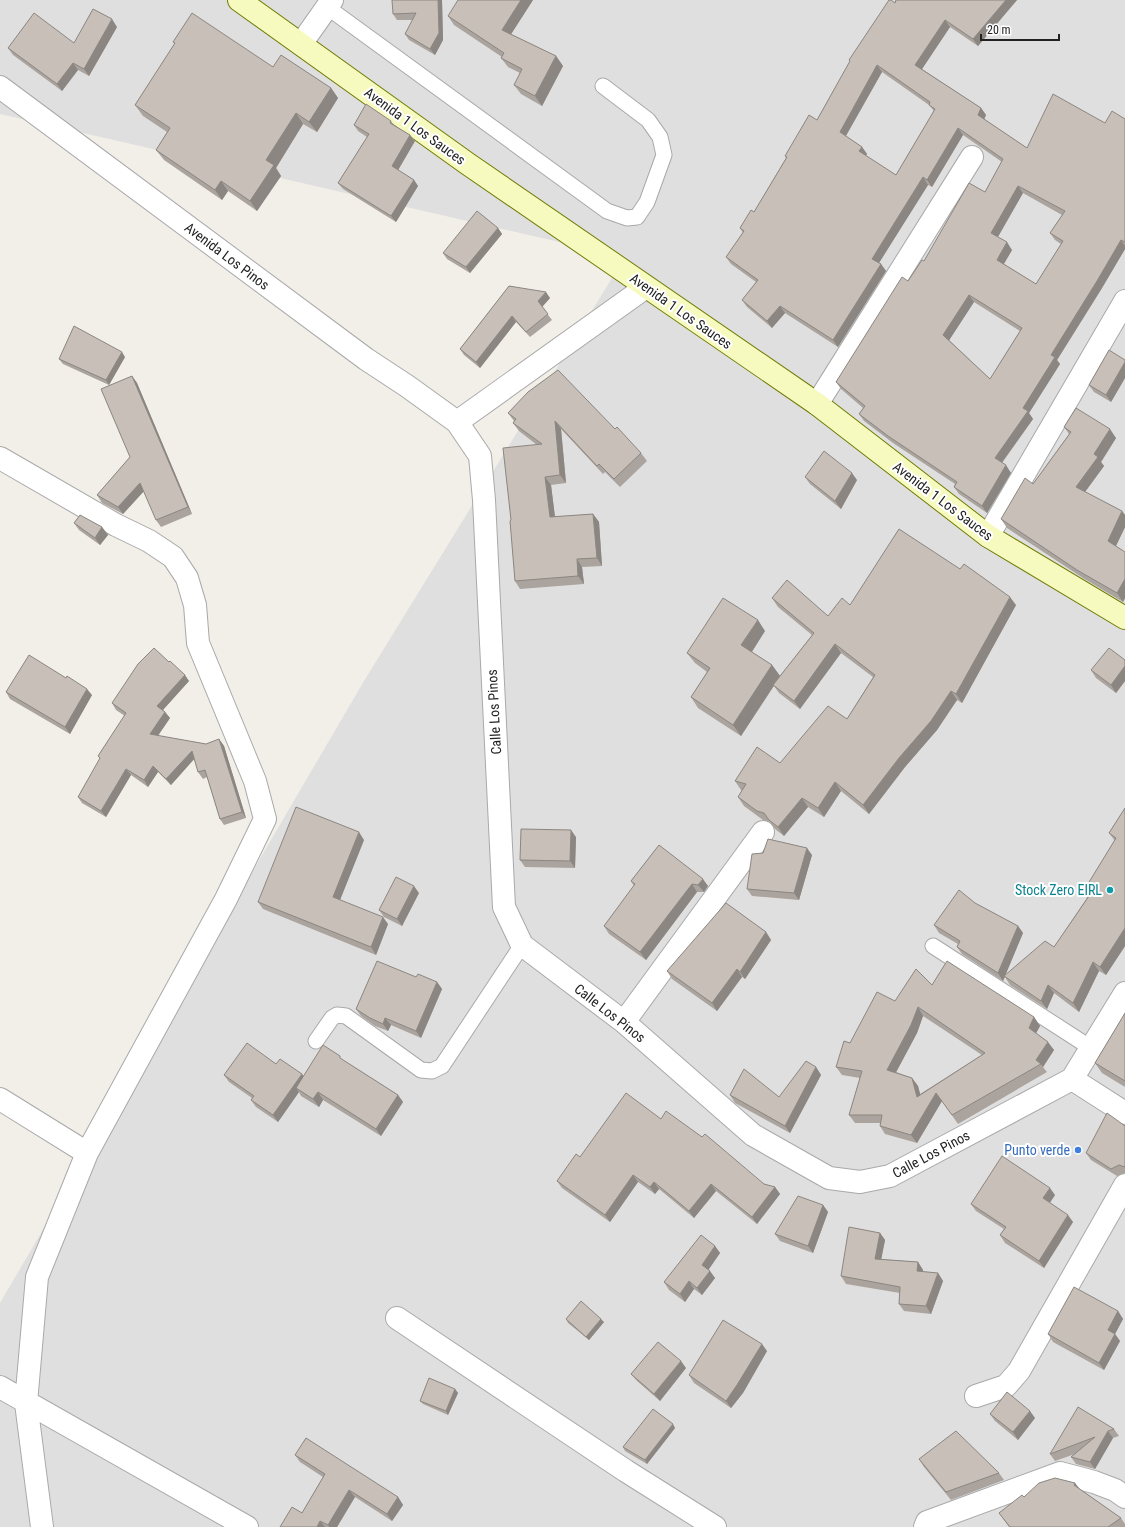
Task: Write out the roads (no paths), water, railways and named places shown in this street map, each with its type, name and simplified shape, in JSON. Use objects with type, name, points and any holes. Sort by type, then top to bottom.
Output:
[{"type":"street","name":"Avenida 1 Los Sauces","points":[[239,0],[468,164],[816,404],[988,536],[1125,618]]},
{"type":"street","points":[[301,44],[326,2]]},
{"type":"street","name":"Avenida Los Pinos","points":[[0,87],[366,359],[457,422]]},
{"type":"street","points":[[816,404],[972,156]]},
{"type":"street","points":[[457,422],[646,287]]},
{"type":"street","points":[[988,536],[1125,301]]},
{"type":"street","name":"Calle Los Pinos","points":[[457,422],[480,456],[484,500],[504,907],[522,945],[624,1022],[753,1135],[829,1178],[860,1182],[890,1176],[1072,1079]]},
{"type":"street","points":[[0,458],[116,525],[149,541],[173,557],[186,578],[195,606],[198,643],[255,781],[265,819],[226,899],[87,1153],[36,1277],[26,1403],[42,1527]]},
{"type":"street","points":[[624,1022],[763,832]]},
{"type":"street","points":[[1125,993],[1072,1079],[1125,1113]]},
{"type":"street","points":[[0,1099],[87,1153]]},
{"type":"street","points":[[976,1396],[1006,1386],[1019,1371],[1125,1184]]},
{"type":"street","points":[[397,1318],[626,1471],[715,1527]]},
{"type":"street","points":[[0,1387],[247,1527]]},
{"type":"street","points":[[925,1527],[927,1522],[1060,1473],[1094,1482],[1115,1490],[1125,1497]]},
{"type":"lane","points":[[326,2],[607,211],[627,218],[637,217],[647,202],[664,155],[660,137],[648,120],[603,86]]},
{"type":"lane","points":[[316,1041],[332,1018],[337,1015],[346,1016],[421,1070],[432,1071],[442,1066],[522,945]]},
{"type":"lane","points":[[933,946],[1091,1048]]},
{"type":"place","name":"Stock Zero EIRL","points":[[1110,890]]},
{"type":"place","name":"Punto verde","points":[[1078,1150]]}]
